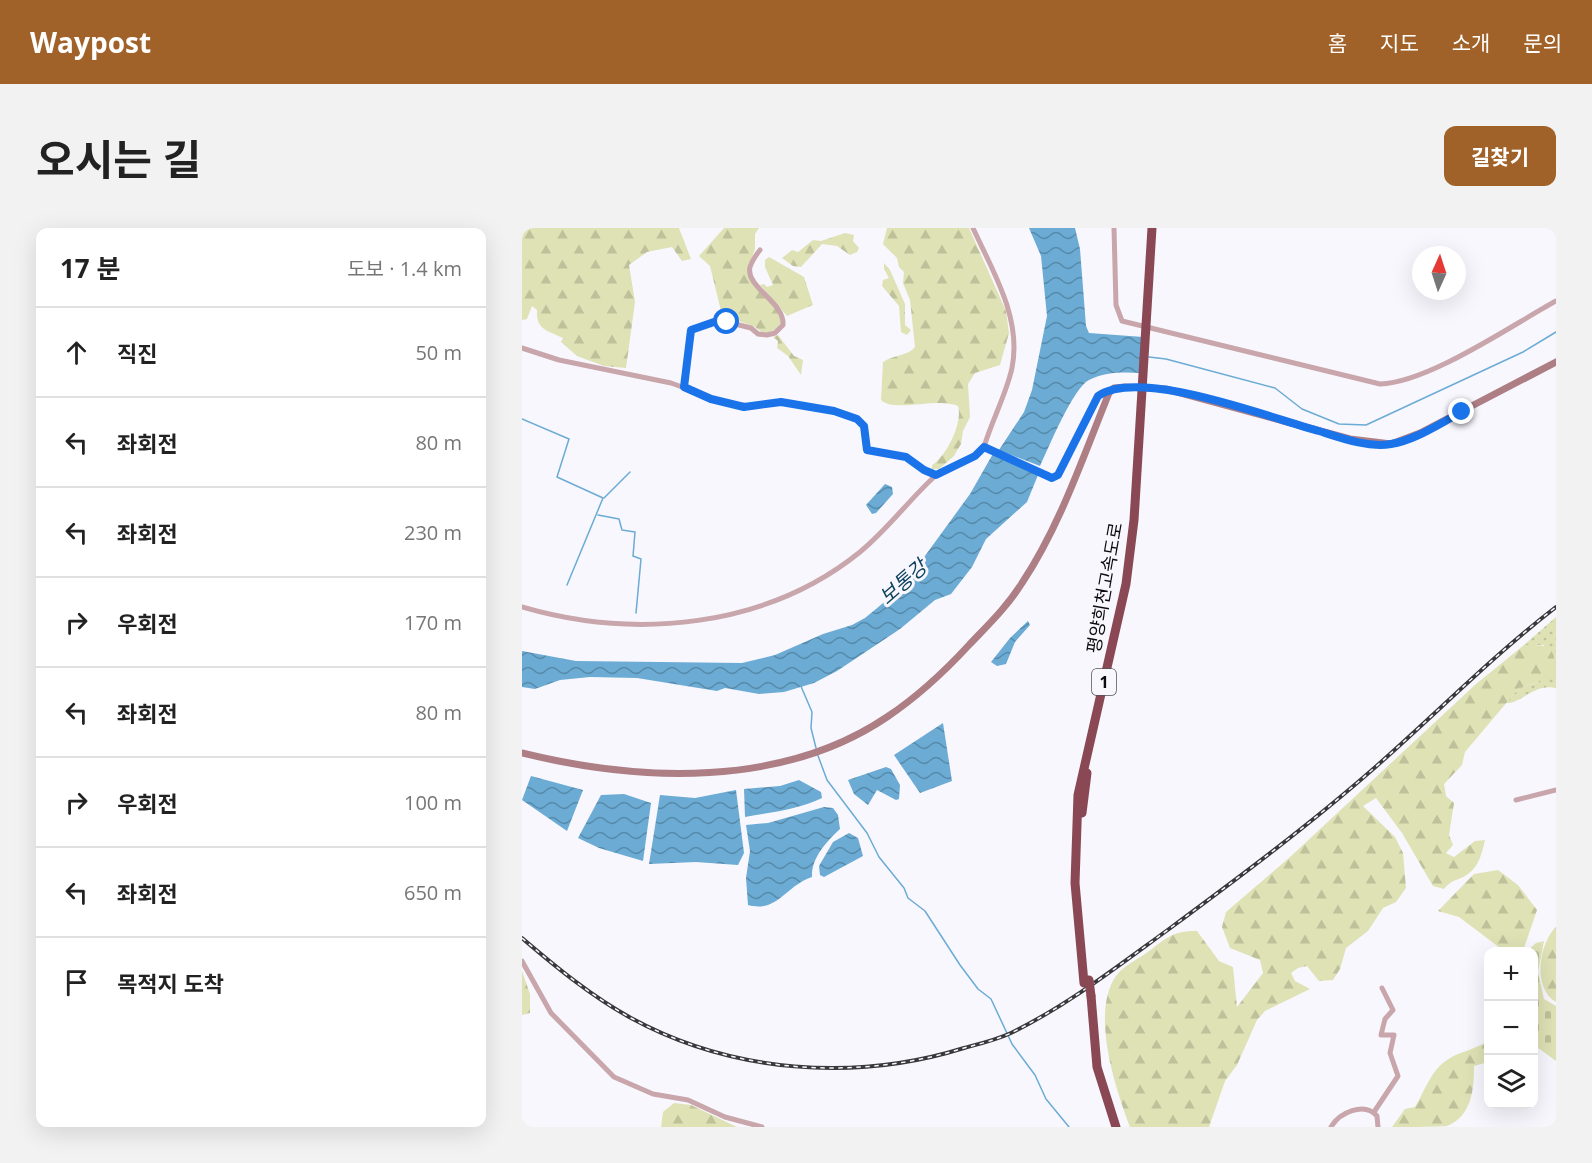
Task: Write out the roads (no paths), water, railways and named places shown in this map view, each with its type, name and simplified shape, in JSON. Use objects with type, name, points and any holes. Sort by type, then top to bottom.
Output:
[{"type":"highway","name":"평양희천고속도로","points":[[1150,329],[1152,228]]},
{"type":"highway","name":"평양희천고속도로","points":[[1111,1127],[1093,1072],[1080,878],[1082,810],[1092,748],[1131,582],[1157,228]]},
{"type":"highway","name":"평양희천고속도로","points":[[1088,997],[1097,1067],[1116,1127]]},
{"type":"main road","points":[[522,753],[575,765],[636,772],[722,770],[762,766],[803,755],[887,717],[953,662],[1002,612],[1038,557],[1108,393],[1114,388],[1146,384],[1350,440],[1391,444],[1420,433],[1556,362]]},
{"type":"street","points":[[522,607],[559,618],[638,627],[694,621],[763,604],[815,582],[843,564],[893,523],[936,475],[975,456],[984,447],[1011,370],[1013,325],[1010,310],[974,228]]},
{"type":"street","points":[[1114,228],[1119,316],[1125,323],[1367,381],[1393,384],[1419,375],[1532,317],[1556,301]]},
{"type":"street","points":[[684,387],[691,330],[714,322],[727,322],[751,328],[758,334],[767,335],[775,333],[783,325],[782,313],[751,277],[750,266],[760,250]]},
{"type":"street","points":[[522,348],[559,360],[612,369],[684,387],[736,406],[781,402],[848,415],[864,426],[867,450],[906,457],[924,470],[936,475]]},
{"type":"street","points":[[984,447],[995,450],[1052,478],[1058,475],[1098,396],[1114,388]]},
{"type":"street","points":[[1516,800],[1556,790]]},
{"type":"street","points":[[522,961],[550,1013],[614,1077],[653,1094],[688,1100],[725,1117],[762,1127]]},
{"type":"street","points":[[1374,1112],[1398,1076],[1390,1053],[1394,1035],[1381,1035],[1385,1019],[1393,1010],[1382,988]]},
{"type":"street","points":[[1331,1127],[1336,1118],[1350,1111],[1362,1109],[1374,1112],[1379,1119],[1378,1127]]},
{"type":"water","points":[[1029,228],[1075,228],[1080,249],[1086,326],[1089,333],[1143,337],[1140,373],[1107,374],[1095,377],[1083,385],[1062,419],[1040,466],[999,450],[1024,412],[1032,390],[1047,316],[1041,256]]},
{"type":"water","points":[[994,452],[1038,475],[1027,502],[986,539],[972,567],[951,594],[935,600],[900,629],[837,671],[814,683],[784,692],[759,694],[725,688],[717,691],[637,678],[590,677],[560,680],[535,689],[522,687],[522,651],[576,661],[742,663],[775,655],[823,634],[852,625],[865,618],[894,594],[922,560],[970,494]]},
{"type":"water","points":[[885,484],[892,487],[893,494],[876,513],[872,514],[866,505]]},
{"type":"water","points":[[1028,621],[1030,625],[1015,642],[1006,664],[997,666],[991,662],[1010,638]]},
{"type":"water","points":[[943,723],[952,781],[920,793],[894,755]]},
{"type":"water","points":[[886,767],[891,769],[900,785],[899,799],[896,800],[877,790],[868,805],[854,794],[848,780]]},
{"type":"water","points":[[531,776],[583,790],[567,831],[522,800]]},
{"type":"water","points":[[799,780],[821,792],[822,798],[794,808],[745,817],[744,789],[780,786]]},
{"type":"water","points":[[736,790],[744,853],[738,865],[696,862],[649,864],[660,795],[695,798]]},
{"type":"water","points":[[624,794],[651,803],[643,861],[599,848],[578,838],[601,795]]},
{"type":"water","points":[[824,807],[833,808],[838,815],[840,829],[825,844],[817,857],[812,877],[795,886],[774,902],[767,905],[748,905],[746,878],[750,851],[746,825],[768,823]]},
{"type":"water","points":[[849,833],[858,838],[863,856],[824,877],[820,875],[819,866],[833,842]]},
{"type":"waterway","points":[[1149,357],[1166,359],[1275,388],[1302,409],[1339,424],[1366,425],[1523,352],[1556,332]]},
{"type":"waterway","points":[[522,419],[569,439],[557,477],[603,498],[567,585]]},
{"type":"waterway","points":[[604,498],[630,472]]},
{"type":"waterway","points":[[598,515],[619,519],[622,530],[635,532],[633,556],[641,559],[636,613]]},
{"type":"waterway","points":[[800,684],[812,712],[811,728],[816,748]]},
{"type":"waterway","points":[[817,753],[827,780],[867,833],[879,857],[904,888],[908,898],[925,911],[978,989],[991,999],[1012,1044],[1035,1075],[1046,1099],[1069,1127]]},
{"type":"railway","points":[[522,938],[588,991],[631,1018],[710,1051],[752,1061],[837,1068],[880,1065],[923,1059],[993,1040],[1032,1022],[1092,984],[1272,851],[1372,770],[1486,666],[1556,607]]},
{"type":"water label","name":"보통강","points":[[903,582]]}]
